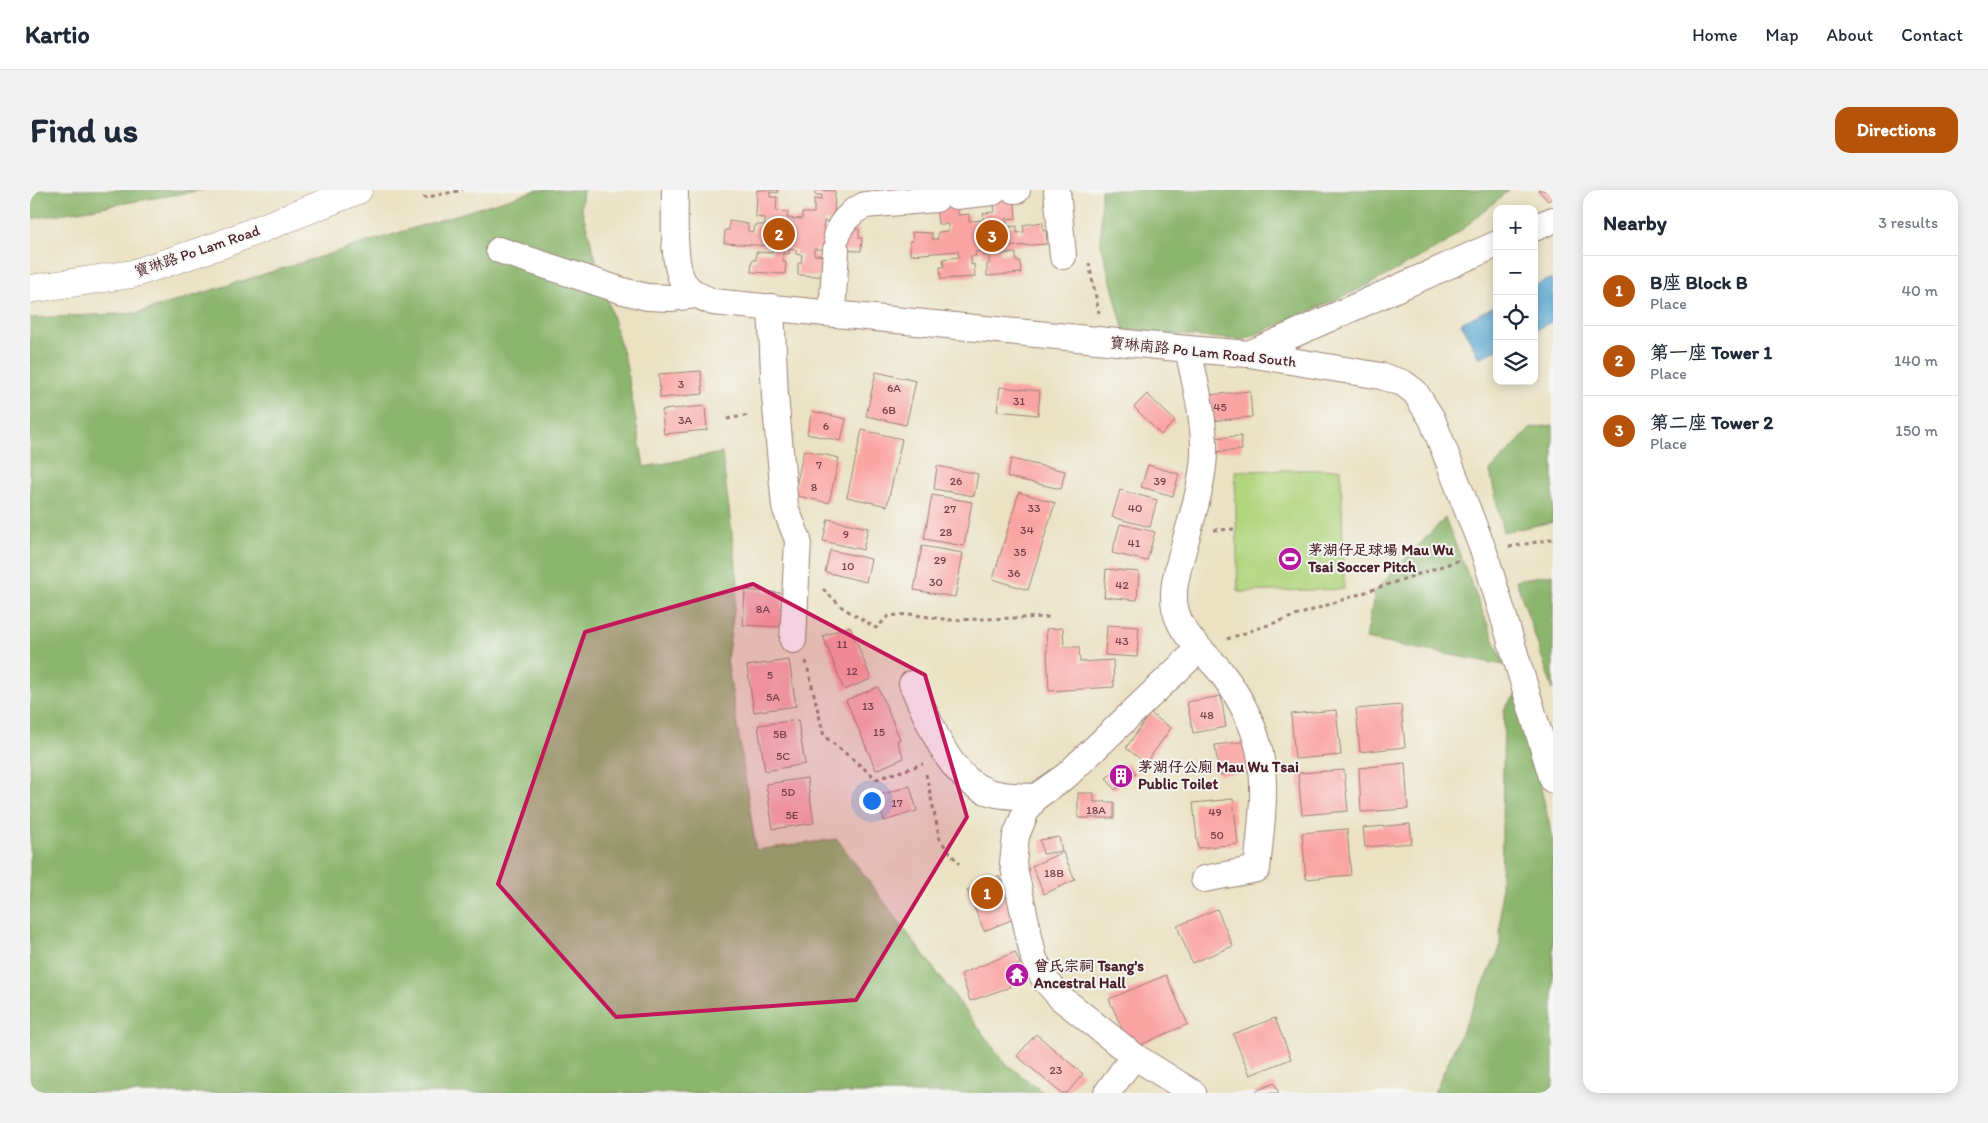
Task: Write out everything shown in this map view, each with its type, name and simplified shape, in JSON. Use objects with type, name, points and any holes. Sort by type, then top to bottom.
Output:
[{"type":"main road","name":"寶琳路 Po Lam Road","points":[[30,289],[132,274],[220,245],[358,190]]},
{"type":"street","points":[[675,190],[677,266],[683,282],[696,295]]},
{"type":"street","points":[[1057,190],[1075,256]]},
{"type":"street","points":[[832,313],[836,243],[840,227],[854,211],[865,205],[1008,191]]},
{"type":"street","points":[[1538,226],[1553,220]]},
{"type":"street","points":[[1249,354],[1493,246]]},
{"type":"street","name":"寶琳南路 Po Lam Road South","points":[[499,250],[623,291],[647,297],[671,298],[696,295],[713,302],[1249,354],[1381,376],[1403,383],[1415,392],[1432,419],[1484,552],[1553,780]]},
{"type":"street","points":[[771,307],[775,396],[785,507],[798,540],[822,589]]},
{"type":"street","points":[[1188,349],[1201,417],[1204,454],[1197,500],[1174,585],[1175,608],[1184,630],[1199,649],[1215,664],[1235,691],[1251,720],[1261,752],[1264,788],[1257,869],[1204,880]]},
{"type":"street","points":[[793,640],[798,540]]},
{"type":"street","points":[[1193,1093],[1134,1056],[1061,998],[1045,980],[1034,959],[1013,863],[1016,836],[1026,811],[1036,797],[1067,775],[1199,649]]},
{"type":"street","points":[[912,684],[935,760],[989,792],[1036,797]]},
{"type":"street","points":[[1107,1093],[1134,1056]]},
{"type":"path","points":[[423,198],[463,190]]},
{"type":"path","points":[[1075,256],[1104,341]]},
{"type":"path","points":[[1199,649],[1484,552],[1553,539]]},
{"type":"path","points":[[822,589],[843,608],[876,628],[889,616],[909,614],[950,620],[1050,617]]},
{"type":"path","points":[[793,640],[802,641],[824,736],[877,779],[935,760],[940,840],[959,864]]},
{"type":"highlighted area","points":[[753,584],[925,675],[967,817],[856,1000],[616,1017],[498,884],[585,632]]},
{"type":"green space","points":[[30,190],[203,190],[30,219]]},
{"type":"green space","points":[[537,190],[583,190],[581,207],[626,364],[644,467],[722,453],[738,583],[727,659],[756,850],[837,839],[1004,1062],[1044,1093],[30,1093],[30,318],[138,313]]},
{"type":"green space","points":[[1101,190],[1509,190],[1446,243],[1367,286],[1243,340],[1124,331],[1101,244]]},
{"type":"green space","points":[[1553,425],[1553,522],[1503,532],[1490,471],[1531,428]]},
{"type":"green space","name":"茅湖仔足球場 Mau Wu Tsai Soccer Pitch","points":[[1341,469],[1344,589],[1238,592],[1235,471]]},
{"type":"green space","points":[[1445,518],[1504,665],[1366,639],[1375,591]]},
{"type":"green space","points":[[1553,574],[1553,690],[1516,580]]},
{"type":"green space","points":[[1518,692],[1553,839],[1553,1093],[1434,1093],[1500,948],[1504,709]]},
{"type":"water","points":[[1551,278],[1553,283],[1553,321],[1538,329],[1538,295],[1538,284]]},
{"type":"water","points":[[1493,307],[1493,352],[1479,358],[1461,323]]},
{"type":"building","points":[[757,190],[778,190],[778,193],[770,192],[770,197],[777,197],[776,211],[788,212],[787,218],[802,219],[802,213],[814,213],[814,199],[821,200],[822,195],[815,195],[815,190],[835,191],[834,222],[824,221],[823,229],[859,229],[859,238],[862,238],[861,251],[814,249],[814,255],[829,256],[832,277],[798,275],[798,263],[801,263],[802,255],[796,254],[796,250],[789,249],[789,254],[783,253],[783,262],[786,262],[785,274],[751,272],[752,260],[756,260],[756,252],[772,253],[772,246],[724,243],[725,230],[729,230],[729,221],[748,224],[748,231],[754,232],[755,225],[765,225],[765,218],[756,217]]},
{"type":"building","points":[[1014,190],[1016,218],[1006,219],[1007,227],[1017,226],[1017,233],[1024,232],[1023,225],[1043,222],[1043,231],[1046,230],[1047,244],[1000,247],[1000,254],[1016,253],[1016,261],[1020,261],[1021,273],[987,276],[989,255],[983,256],[983,251],[975,252],[976,256],[971,256],[971,265],[974,264],[975,277],[941,279],[940,267],[944,267],[943,259],[959,257],[958,251],[910,255],[910,241],[913,241],[912,232],[932,233],[932,239],[938,239],[938,232],[948,231],[948,224],[938,224],[935,194],[957,202],[958,215],[969,214],[969,221],[984,220],[983,213],[995,212],[993,198]]},
{"type":"building","points":[[1538,190],[1553,190],[1553,197],[1548,201]]},
{"type":"building","points":[[701,371],[703,394],[660,398],[659,374]]},
{"type":"building","points":[[876,372],[916,381],[906,425],[866,416]]},
{"type":"building","points":[[1000,387],[1040,391],[1038,415],[997,411]]},
{"type":"building","points":[[1250,391],[1252,417],[1211,421],[1209,395]]},
{"type":"building","points":[[1147,394],[1175,421],[1161,435],[1134,407]]},
{"type":"building","points":[[705,406],[707,430],[664,434],[662,410]]},
{"type":"building","points":[[812,411],[846,419],[841,441],[807,434]]},
{"type":"building","points":[[862,430],[902,439],[887,506],[847,497]]},
{"type":"building","points":[[1241,436],[1242,450],[1213,452],[1212,438]]},
{"type":"building","points":[[804,450],[839,458],[829,503],[794,495]]},
{"type":"building","points":[[1011,459],[1065,471],[1061,489],[1007,477]]},
{"type":"building","points":[[1148,465],[1179,474],[1173,496],[1141,487]]},
{"type":"building","points":[[937,466],[978,474],[974,496],[934,489]]},
{"type":"building","points":[[1120,490],[1157,500],[1150,527],[1112,517]]},
{"type":"building","points":[[1019,492],[1055,503],[1028,590],[993,579]]},
{"type":"building","points":[[932,495],[972,502],[964,546],[924,539]]},
{"type":"building","points":[[828,519],[868,528],[863,550],[823,541]]},
{"type":"building","points":[[1120,524],[1155,532],[1147,561],[1112,553]]},
{"type":"building","points":[[922,546],[963,553],[955,597],[914,590]]},
{"type":"building","points":[[830,550],[871,559],[866,582],[825,572]]},
{"type":"building","points":[[1106,569],[1139,572],[1137,600],[1104,597]]},
{"type":"building","points":[[745,590],[783,593],[780,627],[743,625]]},
{"type":"building","points":[[1107,625],[1139,627],[1137,657],[1105,655]]},
{"type":"building","points":[[850,626],[871,679],[844,690],[823,636]]},
{"type":"building","points":[[1063,628],[1064,647],[1079,647],[1080,662],[1113,660],[1114,687],[1049,691],[1046,629]]},
{"type":"building","points":[[789,660],[796,706],[754,712],[747,666]]},
{"type":"building","points":[[878,687],[900,739],[897,741],[904,758],[876,770],[846,700]]},
{"type":"building","points":[[1221,696],[1226,727],[1193,733],[1187,702]]},
{"type":"building","points":[[1401,705],[1405,747],[1360,752],[1356,709]]},
{"type":"building","points":[[1336,710],[1341,755],[1295,759],[1291,714]]},
{"type":"building","points":[[1150,713],[1171,728],[1146,763],[1126,748]]},
{"type":"building","points":[[798,720],[805,764],[765,771],[758,725]]},
{"type":"building","points":[[1249,741],[1252,771],[1219,775],[1215,745]]},
{"type":"building","name":"茅湖仔公廁 Mau Wu Tsai Public Toilet","points":[[1128,763],[1136,774],[1115,790],[1106,778]]},
{"type":"building","points":[[1405,763],[1408,809],[1361,812],[1359,768]]},
{"type":"building","points":[[1344,770],[1348,811],[1302,815],[1298,773]]},
{"type":"building","points":[[807,778],[814,823],[773,829],[766,784]]},
{"type":"building","points":[[910,786],[917,811],[884,821],[877,796]]},
{"type":"building","points":[[1078,793],[1094,793],[1094,802],[1114,802],[1114,818],[1078,818]]},
{"type":"building","points":[[1233,799],[1238,844],[1198,848],[1193,803]]},
{"type":"building","points":[[1410,824],[1412,843],[1365,847],[1363,828]]},
{"type":"building","points":[[1347,829],[1351,875],[1306,879],[1302,833]]},
{"type":"building","points":[[1059,837],[1062,851],[1043,854],[1040,840]]},
{"type":"building","points":[[1063,852],[1075,880],[1044,894],[1032,866]]},
{"type":"building","points":[[999,876],[1016,918],[984,931],[967,890]]},
{"type":"building","points":[[1217,909],[1233,946],[1192,963],[1177,926]]},
{"type":"building","points":[[1015,952],[1020,964],[1004,971],[1010,987],[970,1001],[961,974]]},
{"type":"building","points":[[1166,975],[1188,1024],[1131,1049],[1109,999]]},
{"type":"building","points":[[1275,1018],[1291,1059],[1250,1075],[1233,1034]]},
{"type":"building","points":[[1036,1034],[1083,1074],[1067,1093],[1061,1093],[1017,1056]]},
{"type":"building","points":[[1274,1083],[1279,1093],[1252,1093]]},
{"type":"place","name":"第一座 Tower 1","points":[[779,234]]},
{"type":"place","name":"第二座 Tower 2","points":[[992,236]]},
{"type":"place","name":"茅湖仔足球場 Mau Wu Tsai Soccer Pitch","points":[[1290,559]]},
{"type":"place","name":"茅湖仔公廁 Mau Wu Tsai Public Toilet","points":[[1121,776]]},
{"type":"place","name":"B座 Block B","points":[[987,893]]},
{"type":"place","name":"曾氏宗祠 Tsang's Ancestral Hall","points":[[1017,975]]}]
